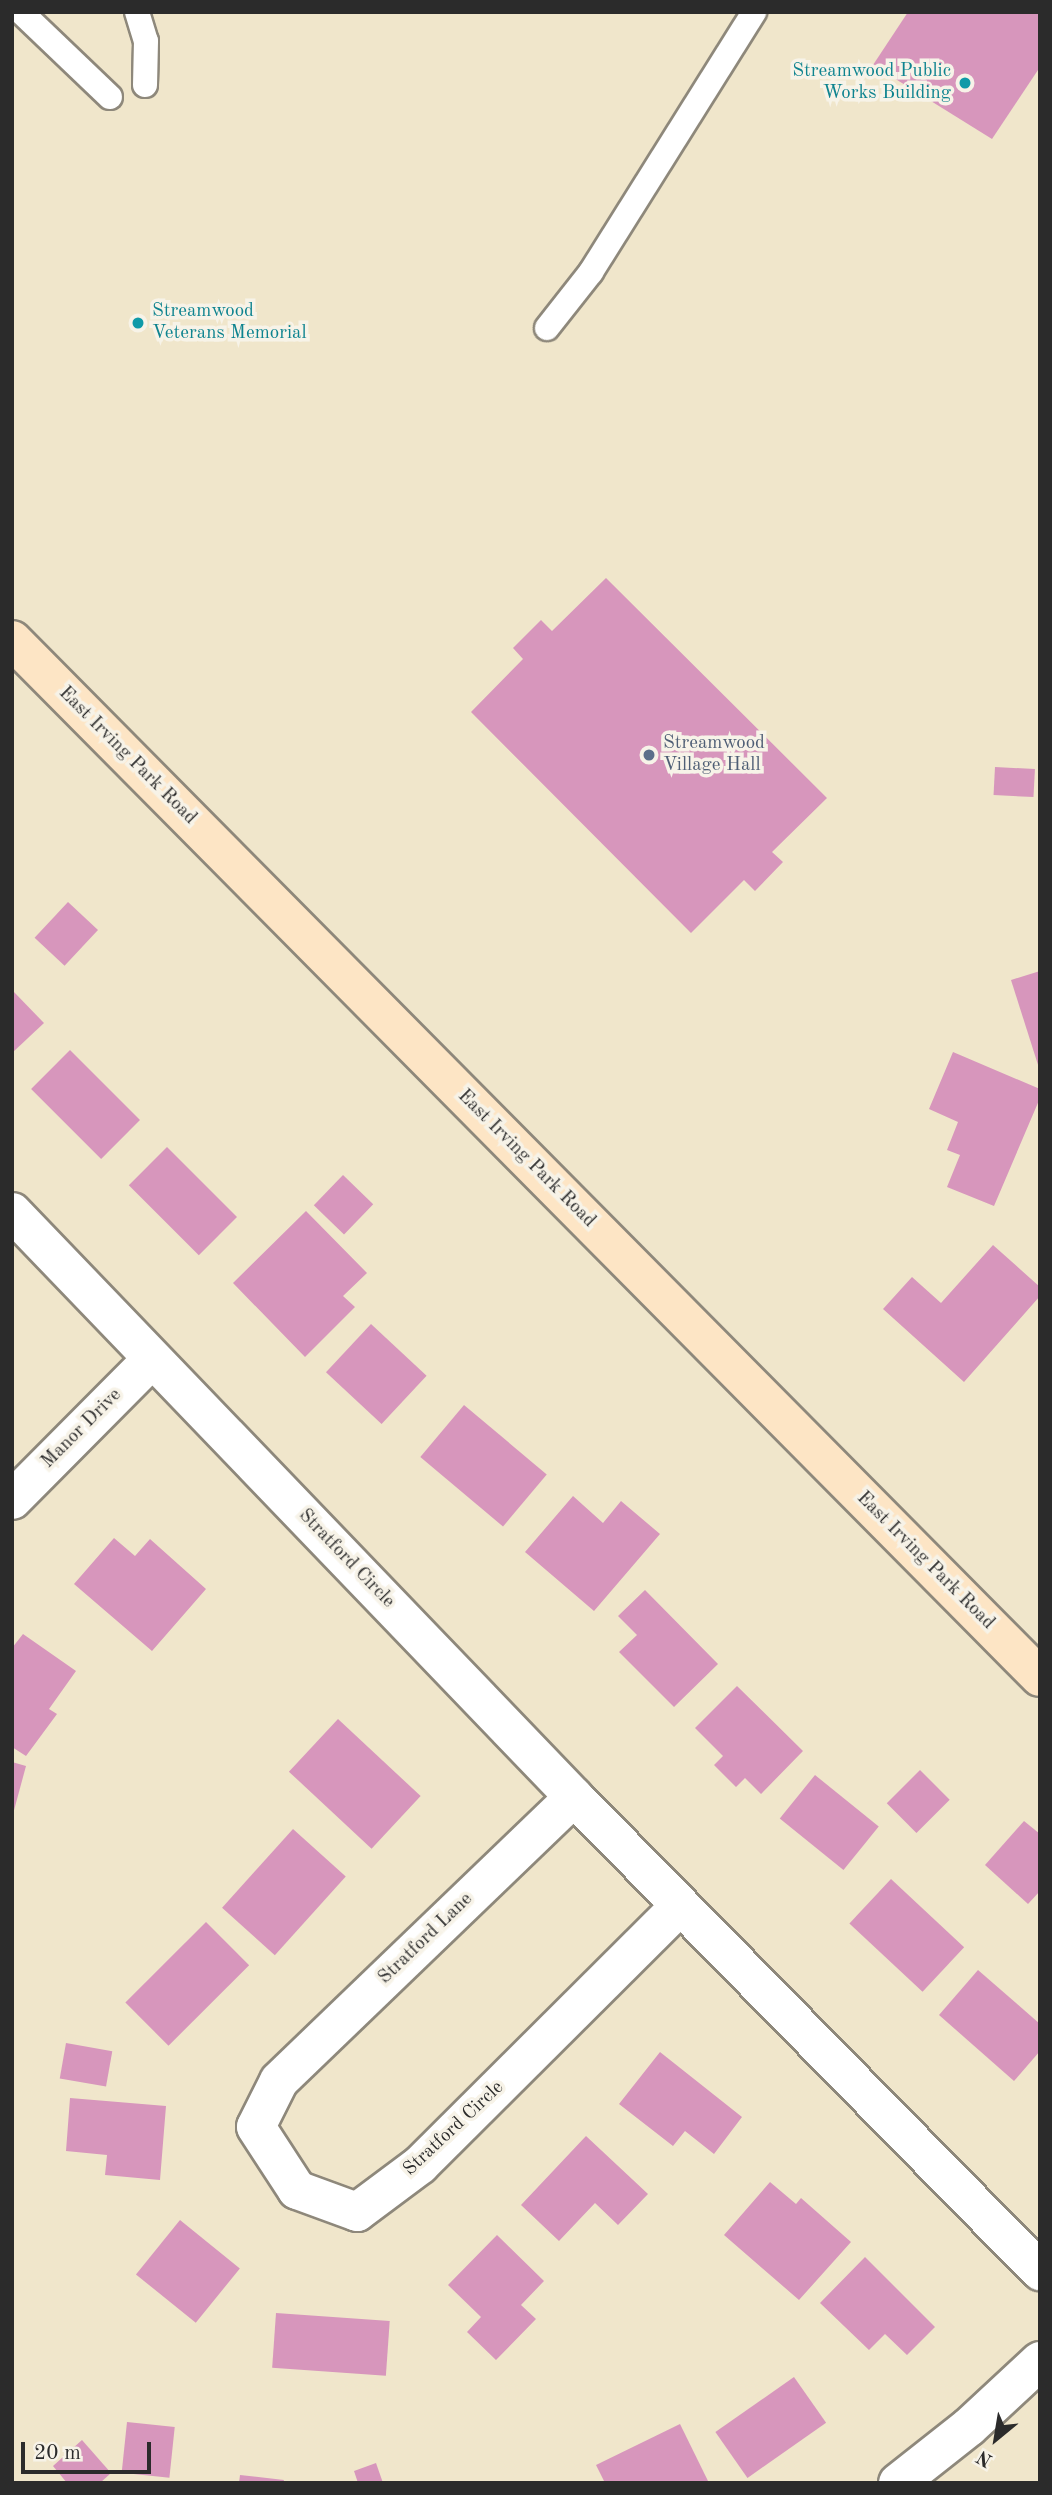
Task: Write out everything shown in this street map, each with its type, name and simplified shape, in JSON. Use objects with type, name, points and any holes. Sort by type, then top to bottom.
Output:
[{"type":"main road","name":"East Irving Park Road","points":[[12,640],[1040,1677]]},
{"type":"street","name":"Stratford Circle","points":[[12,1212],[574,1797],[1040,2271]]},
{"type":"street","name":"Manor Drive","points":[[12,1500],[152,1359]]},
{"type":"street","name":"Stratford Lane","points":[[279,2081],[574,1797]]},
{"type":"street","name":"Stratford Circle","points":[[279,2081],[256,2127],[297,2190],[356,2212],[420,2165],[680,1906]]},
{"type":"street","points":[[898,2483],[959,2435],[1040,2361]]},
{"type":"lane","points":[[21,12],[110,97]]},
{"type":"lane","points":[[137,12],[146,41],[145,85]]},
{"type":"lane","points":[[547,328],[591,272],[754,12]]},
{"type":"building","name":"Streamwood Public Works Building","points":[[908,12],[1040,12],[1040,67],[992,139],[873,65]]},
{"type":"building","name":"Streamwood Village Hall","points":[[606,578],[827,798],[772,852],[783,862],[755,891],[744,880],[691,933],[471,712],[523,659],[513,648],[541,620],[552,631]]},
{"type":"building","points":[[995,767],[1035,769],[1033,797],[994,795]]},
{"type":"building","points":[[68,902],[98,930],[65,966],[35,938]]},
{"type":"building","points":[[1040,971],[1040,1068],[1039,1068],[1011,980]]},
{"type":"building","points":[[12,990],[44,1023],[12,1053]]},
{"type":"building","points":[[70,1050],[140,1120],[101,1159],[31,1089]]},
{"type":"building","points":[[953,1052],[1040,1089],[1040,1098],[994,1206],[947,1187],[960,1155],[947,1150],[958,1122],[929,1109]]},
{"type":"building","points":[[167,1147],[237,1217],[199,1255],[129,1185]]},
{"type":"building","points":[[343,1175],[373,1204],[344,1234],[314,1205]]},
{"type":"building","points":[[306,1211],[367,1273],[343,1296],[355,1307],[305,1357],[233,1283]]},
{"type":"building","points":[[993,1245],[1040,1287],[1040,1296],[964,1382],[883,1309],[912,1277],[941,1303]]},
{"type":"building","points":[[371,1324],[427,1376],[382,1424],[326,1372]]},
{"type":"building","points":[[464,1405],[547,1474],[503,1527],[420,1457]]},
{"type":"building","points":[[573,1496],[603,1523],[621,1501],[660,1534],[594,1611],[525,1552]]},
{"type":"building","points":[[114,1538],[135,1556],[150,1539],[206,1589],[152,1651],[74,1584]]},
{"type":"building","points":[[645,1590],[718,1664],[674,1707],[619,1652],[637,1635],[618,1616]]},
{"type":"building","points":[[23,1634],[76,1671],[49,1709],[57,1714],[26,1756],[12,1747],[12,1648]]},
{"type":"building","points":[[737,1686],[803,1751],[761,1794],[745,1778],[736,1787],[714,1765],[723,1756],[695,1728]]},
{"type":"building","points":[[338,1719],[421,1796],[372,1849],[289,1772]]},
{"type":"building","points":[[12,1762],[26,1766],[13,1814],[12,1813]]},
{"type":"building","points":[[920,1770],[950,1800],[916,1833],[887,1803]]},
{"type":"building","points":[[815,1775],[879,1827],[843,1870],[780,1819]]},
{"type":"building","points":[[1024,1821],[1040,1834],[1040,1891],[1028,1904],[985,1865]]},
{"type":"building","points":[[293,1829],[346,1877],[275,1955],[222,1908]]},
{"type":"building","points":[[891,1879],[964,1947],[923,1992],[849,1924]]},
{"type":"building","points":[[206,1922],[249,1965],[169,2046],[125,2003]]},
{"type":"building","points":[[978,1970],[1040,2024],[1040,2051],[1014,2081],[939,2015]]},
{"type":"building","points":[[66,2043],[112,2051],[106,2087],[60,2078]]},
{"type":"building","points":[[660,2052],[742,2117],[714,2154],[685,2131],[673,2146],[619,2104]]},
{"type":"building","points":[[70,2098],[166,2106],[160,2180],[105,2175],[107,2155],[66,2151]]},
{"type":"building","points":[[586,2136],[648,2194],[618,2225],[595,2203],[559,2241],[521,2205]]},
{"type":"building","points":[[770,2182],[796,2204],[801,2198],[851,2242],[799,2300],[724,2235]]},
{"type":"building","points":[[180,2220],[240,2268],[196,2323],[136,2274]]},
{"type":"building","points":[[497,2235],[544,2281],[521,2305],[536,2319],[496,2360],[467,2332],[481,2317],[448,2285]]},
{"type":"building","points":[[865,2257],[935,2327],[907,2355],[885,2334],[869,2350],[820,2303]]},
{"type":"building","points":[[276,2313],[390,2321],[386,2376],[272,2368]]},
{"type":"building","points":[[794,2377],[826,2423],[747,2478],[715,2432]]},
{"type":"building","points":[[127,2422],[175,2427],[169,2478],[122,2473]]},
{"type":"building","points":[[680,2424],[709,2483],[605,2483],[596,2465]]},
{"type":"building","points":[[82,2440],[111,2473],[100,2483],[67,2483],[53,2466]]},
{"type":"building","points":[[376,2463],[383,2483],[358,2483],[354,2471]]},
{"type":"building","points":[[240,2475],[284,2480],[283,2483],[239,2483]]},
{"type":"place","name":"Streamwood Public Works Building","points":[[965,83]]},
{"type":"place","name":"Streamwood Veterans Memorial","points":[[138,323]]},
{"type":"place","name":"Streamwood Village Hall","points":[[649,755]]}]
